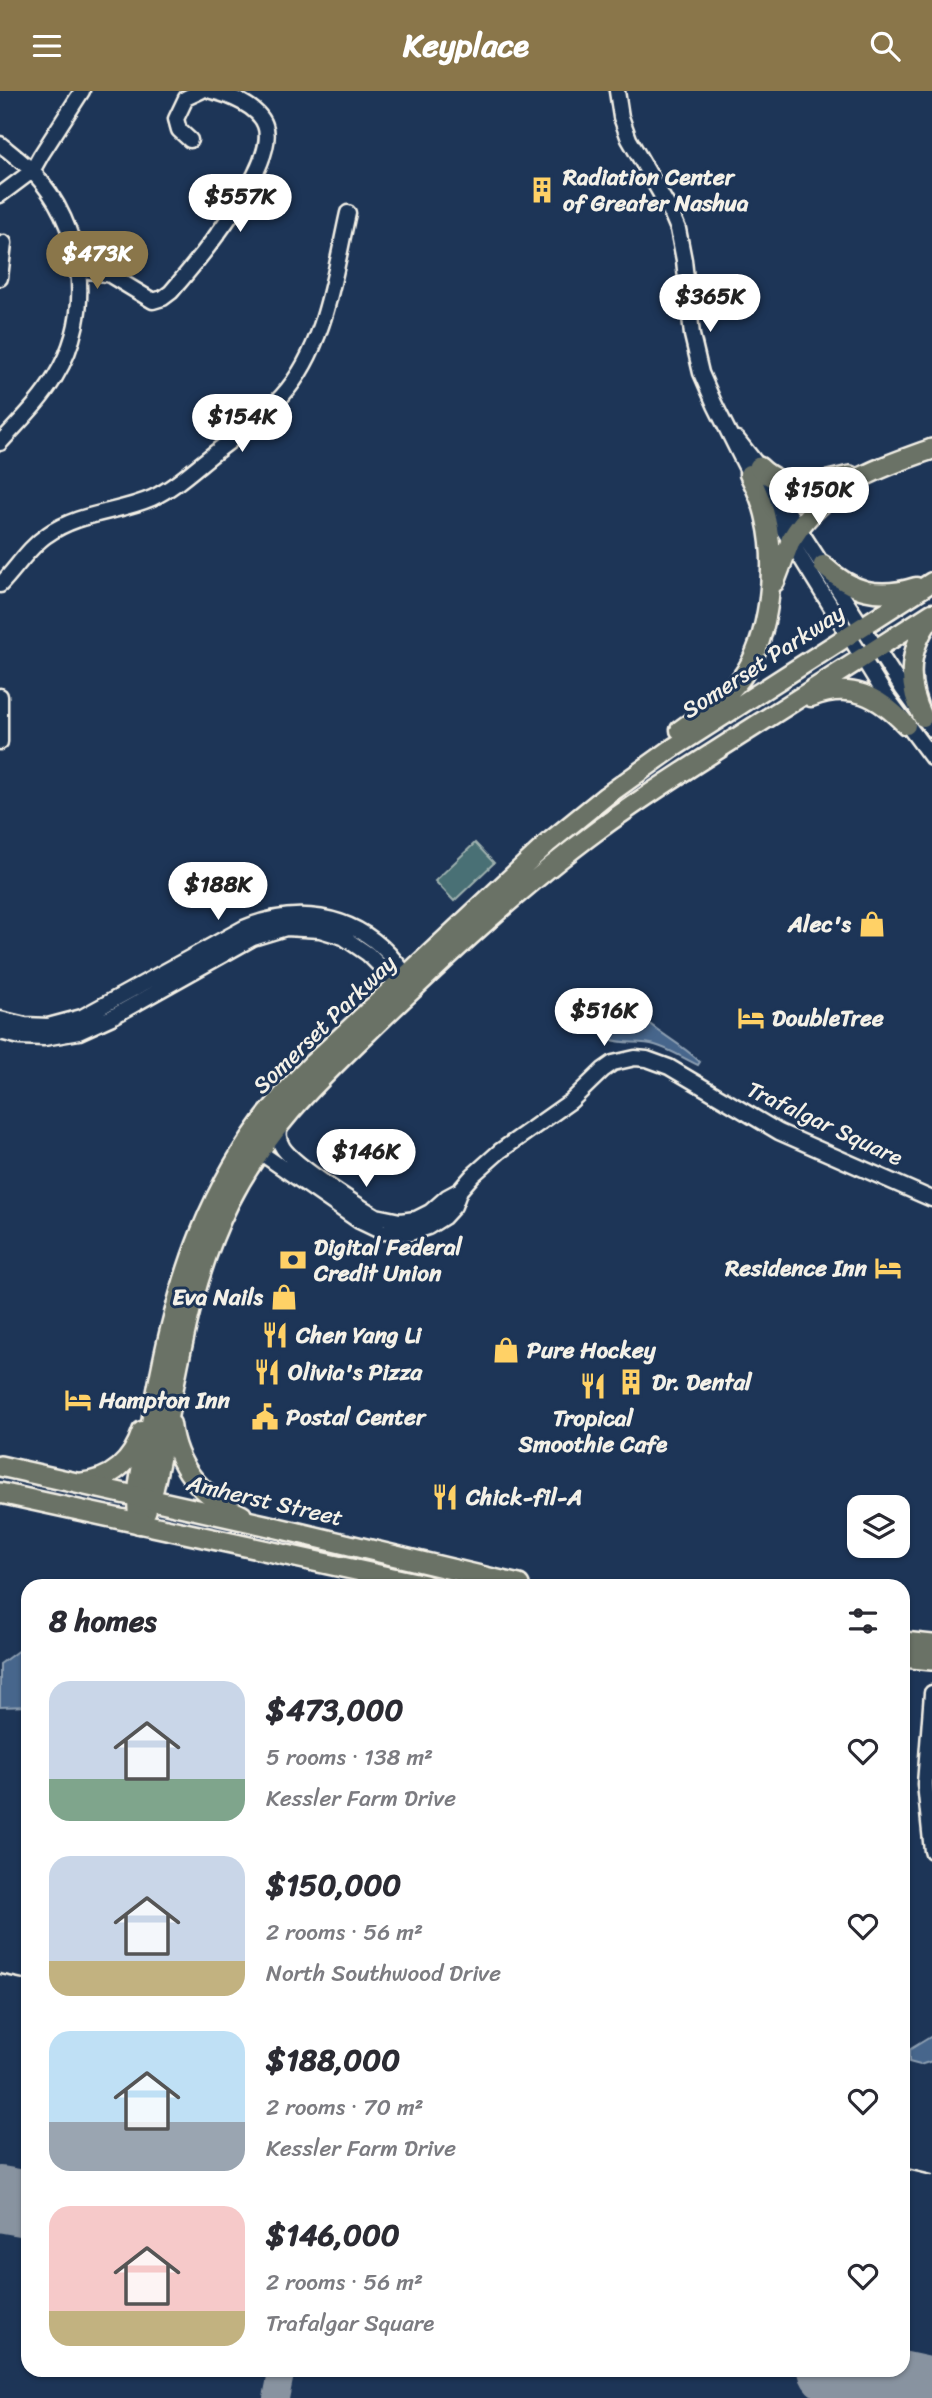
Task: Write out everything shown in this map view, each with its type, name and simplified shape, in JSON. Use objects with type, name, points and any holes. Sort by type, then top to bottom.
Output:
[{"type":"highway","points":[[795,534],[811,511],[831,494],[864,475],[932,449]]},
{"type":"highway","points":[[754,470],[779,481],[803,485],[837,479],[898,462]]},
{"type":"highway","name":"Amherst Street","points":[[0,1466],[494,1579]]},
{"type":"highway","points":[[0,1493],[397,1579]]},
{"type":"highway","points":[[910,1643],[932,1645]]},
{"type":"highway","points":[[910,1658],[932,1660]]},
{"type":"main road","points":[[754,470],[768,532],[770,559],[767,607]]},
{"type":"main road","points":[[606,796],[639,762],[715,704],[737,683],[756,650],[782,559],[795,534]]},
{"type":"main road","points":[[823,565],[854,587],[879,594],[902,591],[932,581]]},
{"type":"main road","name":"Somerset Parkway","points":[[253,1147],[281,1121],[404,985],[548,843],[606,796],[680,743],[932,581]]},
{"type":"main road","points":[[928,723],[913,693],[911,665],[916,644],[932,615]]},
{"type":"main road","name":"Somerset Parkway","points":[[138,1524],[136,1509],[144,1498],[162,1403],[203,1268],[267,1113],[296,1080],[404,985],[571,851],[657,789],[932,615]]},
{"type":"main road","points":[[779,711],[822,693],[850,691],[874,699],[906,725]]},
{"type":"main road","points":[[77,1483],[109,1475],[129,1459],[162,1403]]},
{"type":"main road","points":[[162,1403],[171,1422],[182,1464],[205,1493],[226,1507],[265,1525]]},
{"type":"street","points":[[0,195],[33,171],[82,91]]},
{"type":"street","points":[[190,140],[179,130],[176,119],[186,98],[201,91]]},
{"type":"street","points":[[79,269],[110,275],[153,301],[171,292],[222,229],[246,190],[261,159],[267,136],[265,125],[258,115],[240,102],[211,91]]},
{"type":"street","points":[[617,91],[621,117],[629,139],[667,204],[678,229],[698,363],[711,397],[729,431],[869,653],[906,725],[932,758]]},
{"type":"street","points":[[0,144],[33,171],[52,197],[68,228],[77,253],[79,269],[76,322],[63,363],[40,398],[0,443]]},
{"type":"street","points":[[0,585],[38,543],[55,530],[76,519],[144,501],[165,491],[248,428],[281,396],[307,358],[324,315],[348,213]]},
{"type":"street","points":[[0,278],[4,243]]},
{"type":"street","points":[[795,534],[823,565],[855,631]]},
{"type":"street","points":[[869,653],[928,723]]},
{"type":"street","points":[[0,696],[0,742]]},
{"type":"street","points":[[0,1019],[26,1025],[48,1025],[82,1017],[244,928],[267,919],[290,915],[317,915],[335,920],[366,935],[385,951],[404,985]]},
{"type":"street","points":[[0,1032],[44,1038],[79,1032],[112,1017],[253,938],[286,928],[320,930],[342,937],[368,954],[404,985]]},
{"type":"street","name":"Trafalgar Square","points":[[281,1121],[279,1137],[289,1155],[382,1219],[416,1219],[460,1190],[488,1161],[571,1101],[613,1063],[635,1058],[647,1059],[668,1067],[779,1132],[932,1199]]},
{"type":"street","name":"Trafalgar Square","points":[[253,1147],[359,1221],[382,1232],[410,1233],[428,1227],[444,1217],[454,1206],[460,1190]]},
{"type":"street","points":[[932,1693],[925,1784],[932,1851]]},
{"type":"green space","points":[[475,843],[494,863],[454,901],[435,881]]},
{"type":"water","points":[[630,1011],[636,1012],[692,1055],[700,1062],[698,1065],[655,1045],[610,1039],[614,1021]]},
{"type":"water","points":[[21,1648],[21,1706],[0,1707],[0,1664]]},
{"type":"water","points":[[932,2036],[932,2061],[920,2065],[910,2062],[910,2049]]},
{"type":"taxiway","points":[[276,2398],[280,2377]]},
{"type":"runway","points":[[0,2199],[21,2203]]},
{"type":"runway","points":[[868,2377],[932,2391]]},
{"type":"railway","points":[[0,1974],[21,1978]]},
{"type":"railway","points":[[910,2170],[932,2175]]},
{"type":"place","name":"Radiation Center of Greater Nashua","points":[[542,190]]},
{"type":"place","name":"Alec's","points":[[872,924]]},
{"type":"place","name":"DoubleTree","points":[[751,1018]]},
{"type":"place","name":"Digital Federal Credit Union","points":[[293,1260]]},
{"type":"place","name":"Residence Inn","points":[[888,1268]]},
{"type":"place","name":"Eva Nails","points":[[284,1297]]},
{"type":"place","name":"Chen Yang Li","points":[[275,1335]]},
{"type":"place","name":"Pure Hockey","points":[[506,1350]]},
{"type":"place","name":"Olivia's Pizza","points":[[267,1372]]},
{"type":"place","name":"Dr. Dental","points":[[631,1382]]},
{"type":"place","name":"Tropical Smoothie Cafe","points":[[593,1386]]},
{"type":"place","name":"Hampton Inn","points":[[78,1400]]},
{"type":"place","name":"Postal Center","points":[[265,1417]]},
{"type":"place","name":"Chick-fil-A","points":[[445,1497]]}]
